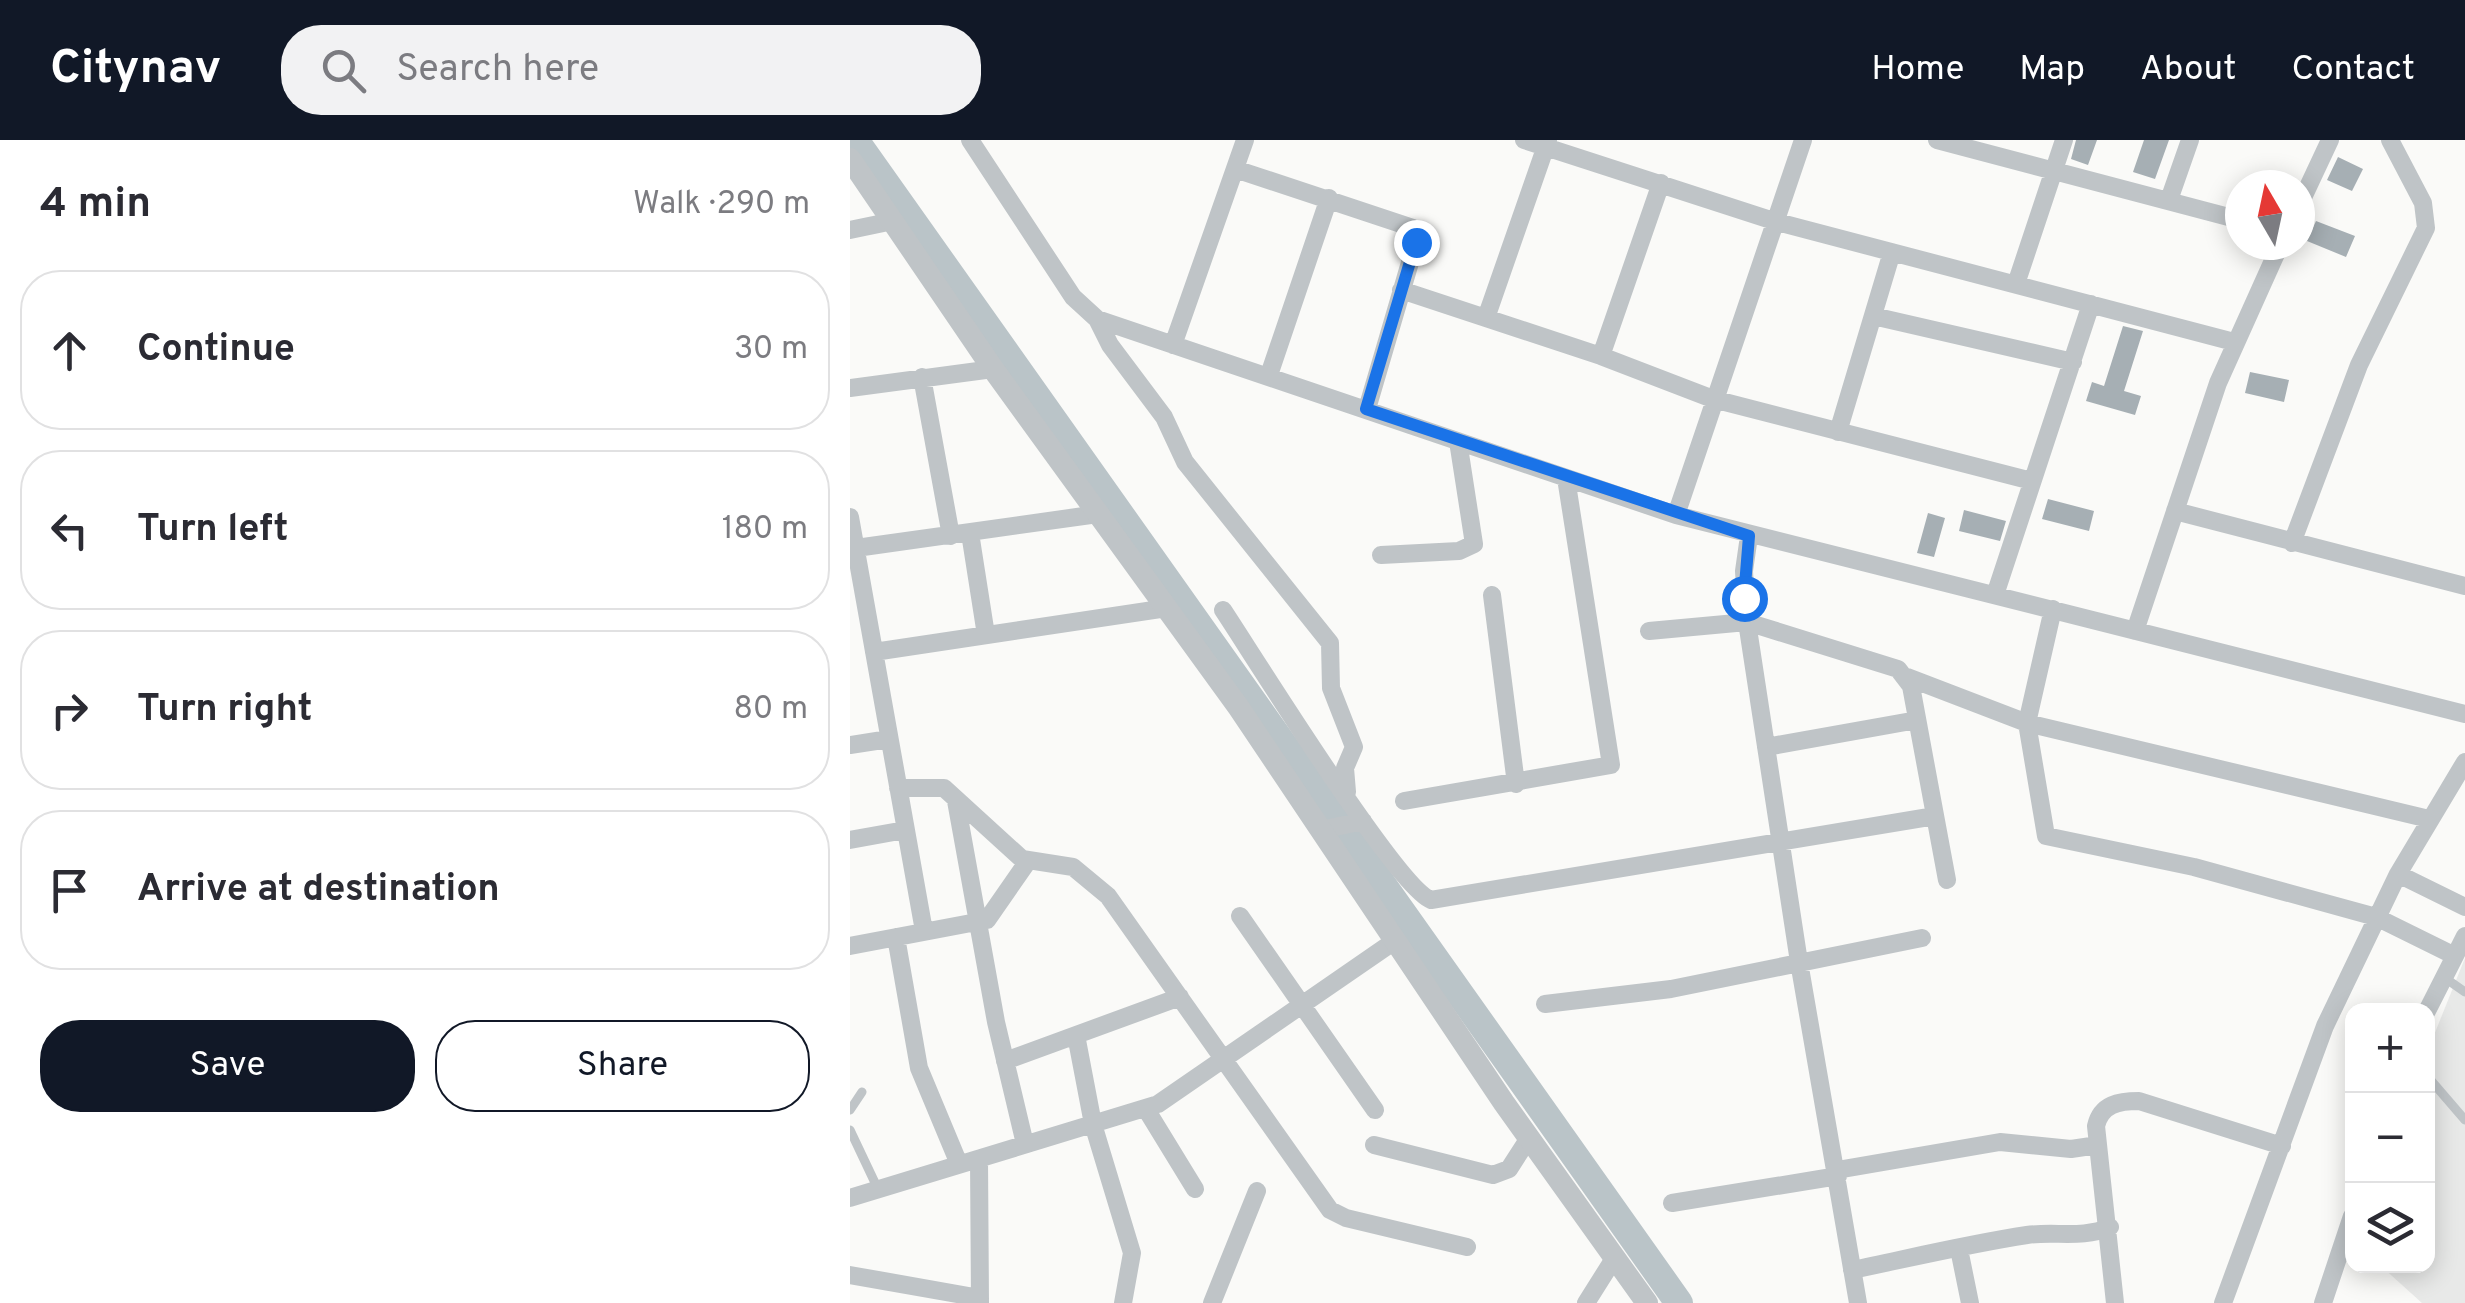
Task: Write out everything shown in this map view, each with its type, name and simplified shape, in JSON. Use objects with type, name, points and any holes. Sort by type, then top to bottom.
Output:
[{"type":"street","points":[[970,140],[1073,297],[1097,319],[1110,345],[1164,417],[1194,474],[1330,643],[1332,688],[1354,747],[1345,768],[1348,798]]},
{"type":"street","points":[[1173,345],[1245,140]]},
{"type":"street","points":[[1524,140],[1547,144],[1778,222],[2234,342]]},
{"type":"street","points":[[1676,515],[1803,140]]},
{"type":"street","points":[[1937,140],[2225,216]]},
{"type":"street","points":[[2016,284],[2064,140]]},
{"type":"street","points":[[2169,200],[2190,140]]},
{"type":"street","points":[[2315,172],[2330,140]]},
{"type":"street","points":[[2292,543],[2359,366],[2426,228],[2424,203],[2390,140]]},
{"type":"street","points":[[1486,318],[1547,144]]},
{"type":"street","points":[[850,159],[993,369],[1326,829],[1529,1138],[1647,1303]]},
{"type":"street","points":[[1235,170],[1414,228],[1416,242],[1366,409]]},
{"type":"street","points":[[1601,356],[1661,183]]},
{"type":"street","points":[[1269,375],[1329,198]]},
{"type":"street","points":[[850,230],[893,221]]},
{"type":"street","points":[[1838,432],[1892,252]]},
{"type":"street","points":[[2135,631],[2234,342],[2273,260]]},
{"type":"street","points":[[1402,290],[1601,356],[1713,400],[2032,481]]},
{"type":"street","points":[[1995,595],[2091,304]]},
{"type":"street","points":[[1873,316],[2073,362]]},
{"type":"street","points":[[1097,319],[1676,515],[2465,714]]},
{"type":"street","points":[[850,388],[993,369]]},
{"type":"street","points":[[922,377],[986,635]]},
{"type":"street","points":[[1381,555],[1459,551],[1474,544],[1458,441]]},
{"type":"street","points":[[1404,801],[1604,769],[1613,757],[1566,478]]},
{"type":"street","points":[[2175,511],[2465,586]]},
{"type":"street","points":[[854,554],[1098,514]]},
{"type":"street","points":[[850,516],[924,931]]},
{"type":"street","points":[[1749,536],[1744,571],[1746,622],[1798,962],[1858,1303]]},
{"type":"street","points":[[1492,595],[1516,784]]},
{"type":"street","points":[[874,652],[1167,608]]},
{"type":"street","points":[[1223,610],[1348,798],[1359,822],[1416,890],[1432,900],[1935,816]]},
{"type":"street","points":[[2053,610],[2027,723],[2046,836],[2194,867],[2376,917],[2452,955]]},
{"type":"street","points":[[1649,631],[1746,622],[1898,669],[2027,723],[2430,819]]},
{"type":"street","points":[[1907,676],[1948,880]]},
{"type":"street","points":[[1766,747],[1917,720]]},
{"type":"street","points":[[850,745],[889,739]]},
{"type":"street","points":[[2222,1303],[2325,1026],[2398,874],[2465,762]]},
{"type":"street","points":[[898,788],[936,785],[1028,861],[1073,867],[1108,896],[1330,1210],[1346,1218],[1467,1247]]},
{"type":"street","points":[[955,800],[977,924],[1025,1144]]},
{"type":"street","points":[[1326,829],[1359,822]]},
{"type":"street","points":[[850,840],[905,830]]},
{"type":"street","points":[[850,946],[977,924],[993,915],[1028,861]]},
{"type":"street","points":[[2398,874],[2465,907]]},
{"type":"street","points":[[1240,916],[1375,1110]]},
{"type":"street","points":[[2429,1003],[2465,936]]},
{"type":"street","points":[[896,937],[920,1068],[960,1164]]},
{"type":"street","points":[[1546,1004],[1671,989],[1922,938]]},
{"type":"street","points":[[850,1198],[1146,1109],[1396,940]]},
{"type":"street","points":[[1005,1061],[1180,997]]},
{"type":"street","points":[[1076,1034],[1094,1124],[1132,1253],[1123,1303]]},
{"type":"street","points":[[2115,1303],[2098,1117],[2122,1101],[2152,1104],[2282,1146]]},
{"type":"street","points":[[1146,1109],[1196,1189]]},
{"type":"street","points":[[1374,1145],[1493,1175],[1509,1169],[1529,1138]]},
{"type":"street","points":[[1672,1203],[2000,1142],[2071,1149],[2098,1145]]},
{"type":"street","points":[[850,1275],[980,1300],[979,1158]]},
{"type":"street","points":[[1212,1303],[1257,1191]]},
{"type":"street","points":[[1852,1270],[2048,1232],[2081,1236],[2110,1227]]},
{"type":"street","points":[[2323,1303],[2345,1237]]},
{"type":"street","points":[[1959,1249],[1970,1303]]},
{"type":"street","points":[[1586,1303],[1614,1257]]},
{"type":"lane","points":[[2442,977],[2465,992]]},
{"type":"lane","points":[[2435,1084],[2465,1120]]},
{"type":"lane","points":[[850,1110],[862,1092]]},
{"type":"lane","points":[[850,1130],[877,1187]]},
{"type":"shaded area","points":[[2465,958],[2465,1303],[2422,1303],[2389,1273],[2435,1273],[2435,1033]]},
{"type":"building","points":[[2076,140],[2097,140],[2088,165],[2071,159]]},
{"type":"building","points":[[2144,140],[2169,140],[2155,179],[2133,172]]},
{"type":"building","points":[[2338,157],[2363,169],[2352,191],[2327,180]]},
{"type":"building","points":[[2315,223],[2355,236],[2346,257],[2315,244]]},
{"type":"building","points":[[2123,326],[2143,331],[2124,391],[2141,396],[2135,415],[2086,401],[2092,382],[2104,386]]},
{"type":"building","points":[[2250,372],[2289,380],[2284,402],[2245,393]]},
{"type":"building","points":[[2048,499],[2094,511],[2089,531],[2042,519]]},
{"type":"building","points":[[1964,510],[2006,521],[2000,541],[1959,531]]},
{"type":"building","points":[[1928,513],[1945,518],[1934,557],[1917,553]]},
{"type":"waterway","points":[[855,140],[1679,1303]]},
{"type":"route","points":[[1416,242],[1366,409],[1676,515],[1749,536],[1744,598]]}]
